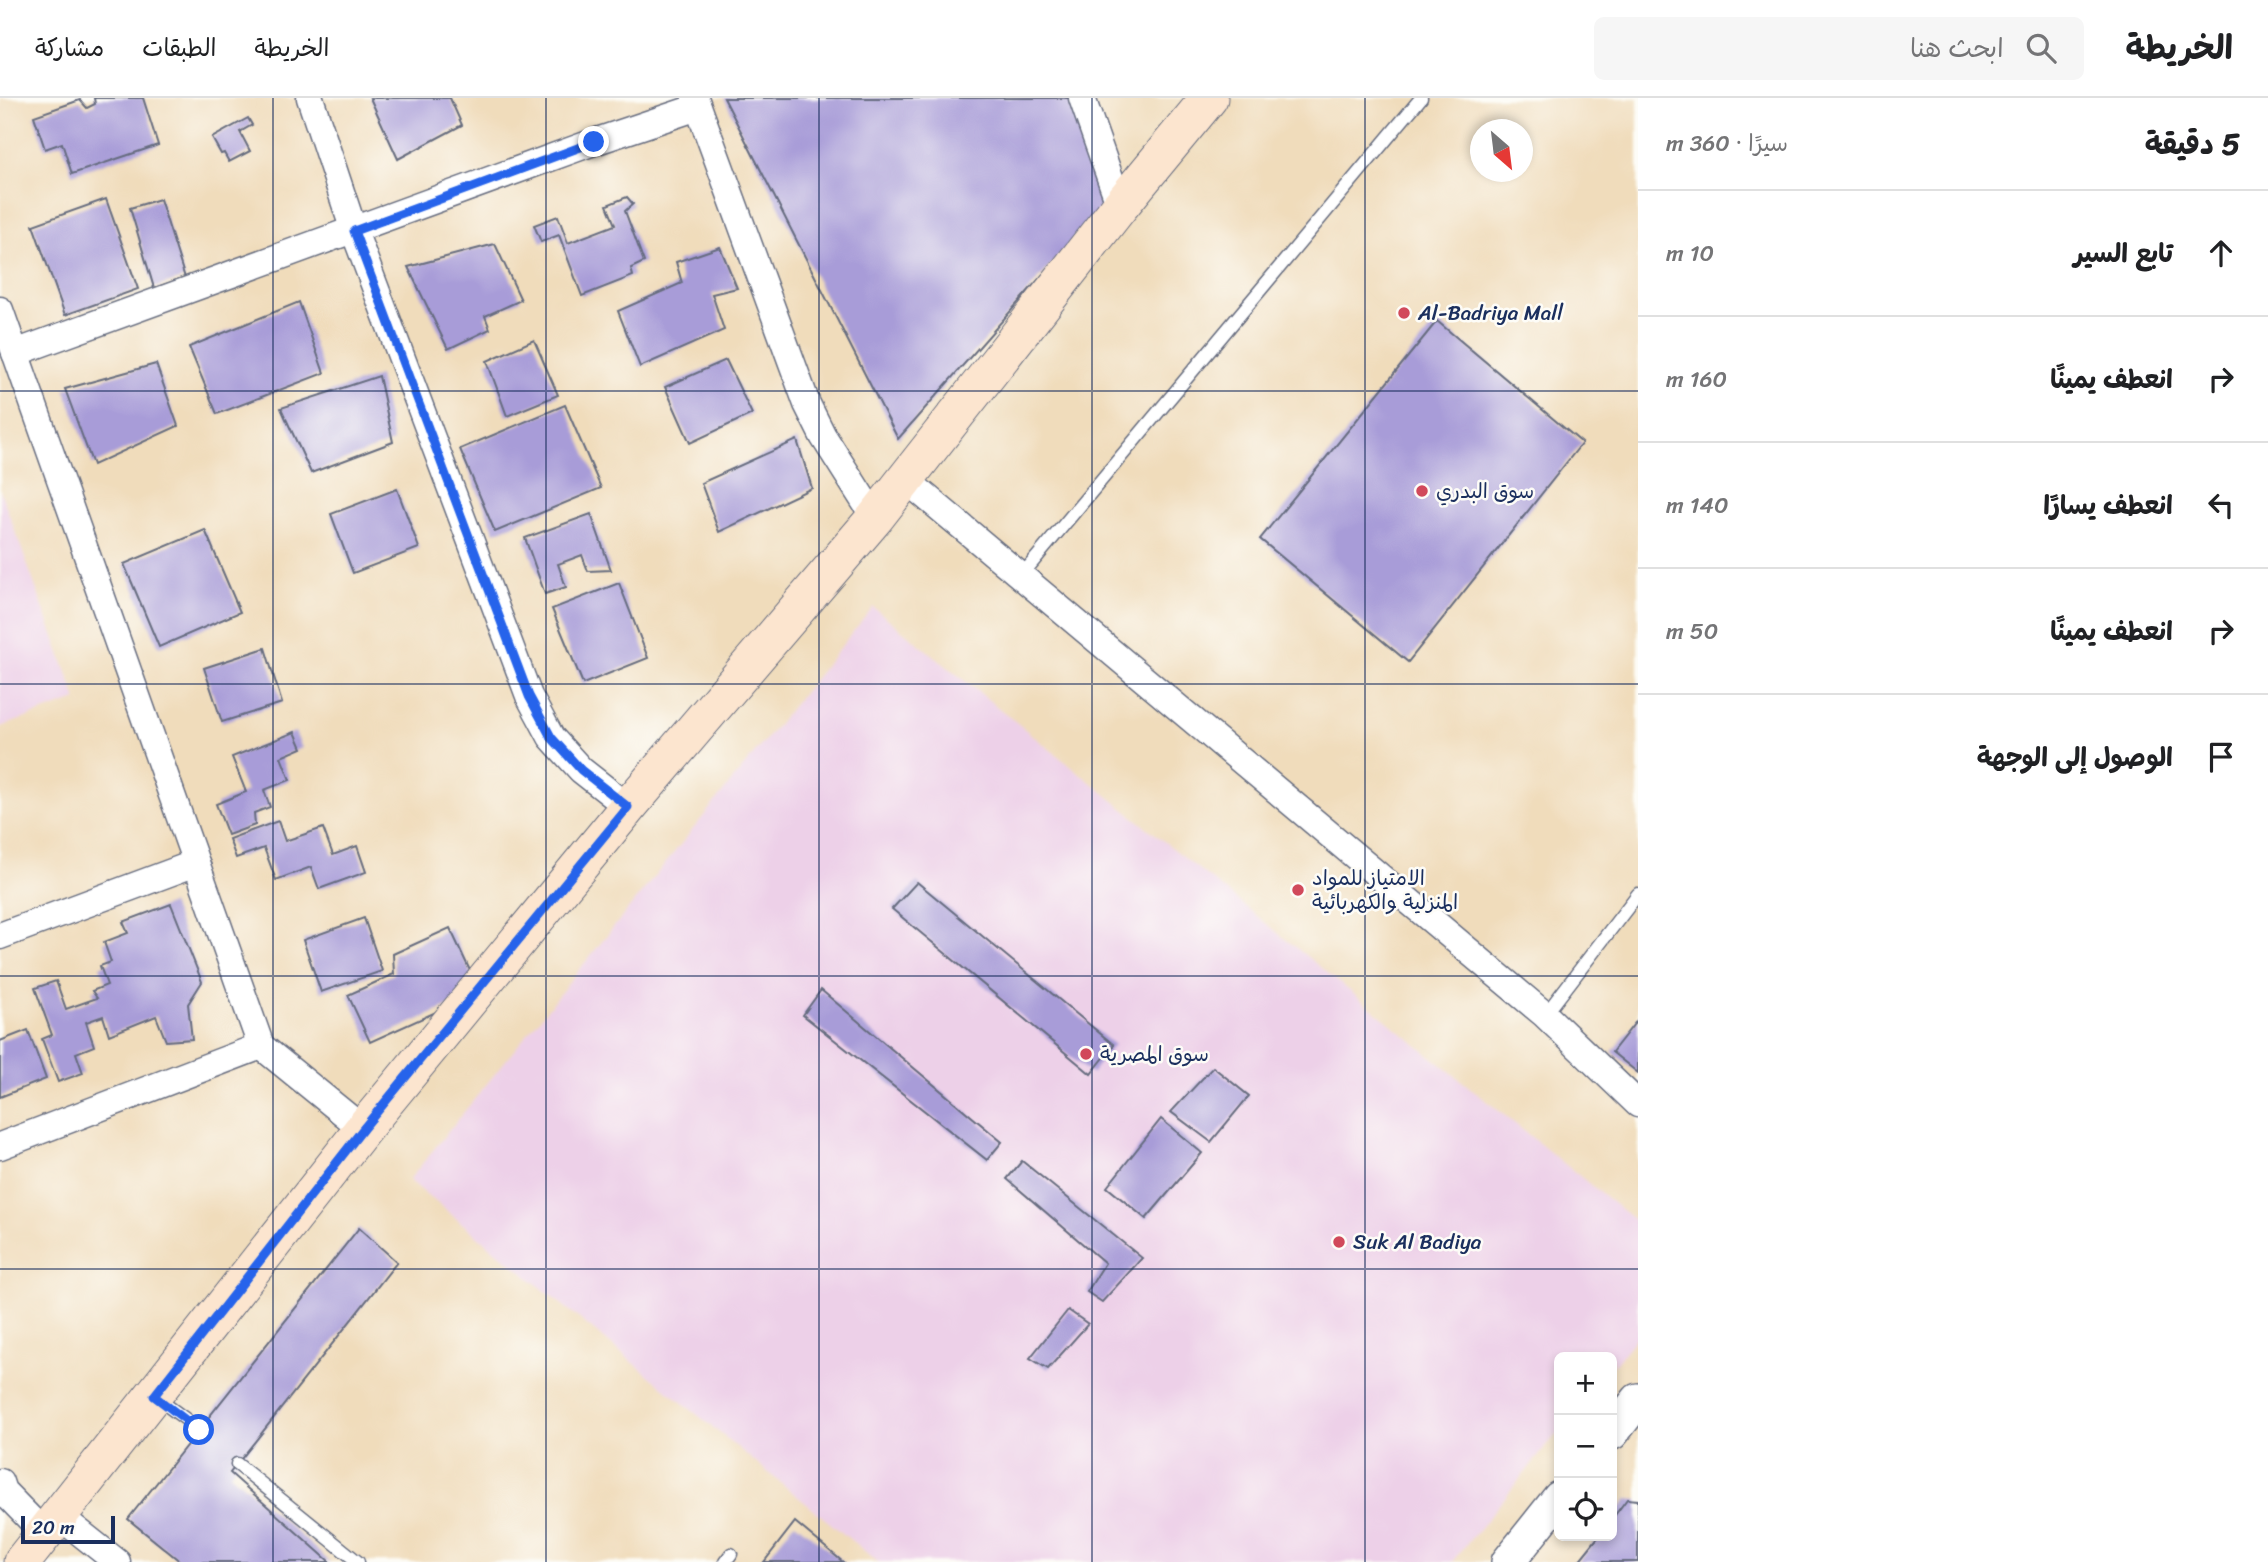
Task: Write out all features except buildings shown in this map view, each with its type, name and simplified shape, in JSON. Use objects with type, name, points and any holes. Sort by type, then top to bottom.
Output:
[{"type":"main road","points":[[43,1541],[363,1129],[628,807],[875,518],[1120,206],[1209,98]]},
{"type":"street","points":[[310,98],[354,231],[529,696],[551,737],[581,770],[628,807]]},
{"type":"street","points":[[1082,98],[1120,206]]},
{"type":"street","points":[[15,353],[354,231],[697,102],[807,404],[823,436],[875,518]]},
{"type":"street","points":[[0,310],[261,1046],[363,1129]]},
{"type":"street","points":[[905,479],[1545,1015],[1638,1104]]},
{"type":"street","points":[[0,936],[196,863]]},
{"type":"street","points":[[0,1146],[261,1046]]},
{"type":"street","points":[[1617,1427],[1638,1400]]},
{"type":"street","points":[[1,1489],[43,1541],[117,1562]]},
{"type":"street","points":[[1508,1562],[1554,1504]]},
{"type":"lane","points":[[1021,576],[1421,98]]},
{"type":"lane","points":[[1545,1015],[1638,894]]},
{"type":"lane","points":[[154,1396],[199,1430]]},
{"type":"lane","points":[[237,1464],[358,1562]]},
{"type":"shaded area","points":[[0,490],[77,700],[0,727]]},
{"type":"shaded area","points":[[873,607],[1638,1223],[1638,1335],[1617,1361],[1617,1352],[1554,1352],[1554,1437],[1452,1562],[878,1562],[409,1180]]},
{"type":"place","name":"Al-Badriya Mall","points":[[1404,313]]},
{"type":"place","name":"سوق البدري","points":[[1422,491]]},
{"type":"place","name":"الامتياز للمواد المنزلية والكهربائية","points":[[1298,890]]},
{"type":"place","name":"سوق المصرية","points":[[1086,1054]]},
{"type":"place","name":"Suk Al Badiya","points":[[1339,1242]]},
{"type":"route","points":[[199,1430],[154,1396],[363,1129],[628,807],[581,770],[551,737],[529,696],[354,231],[594,142]]}]
